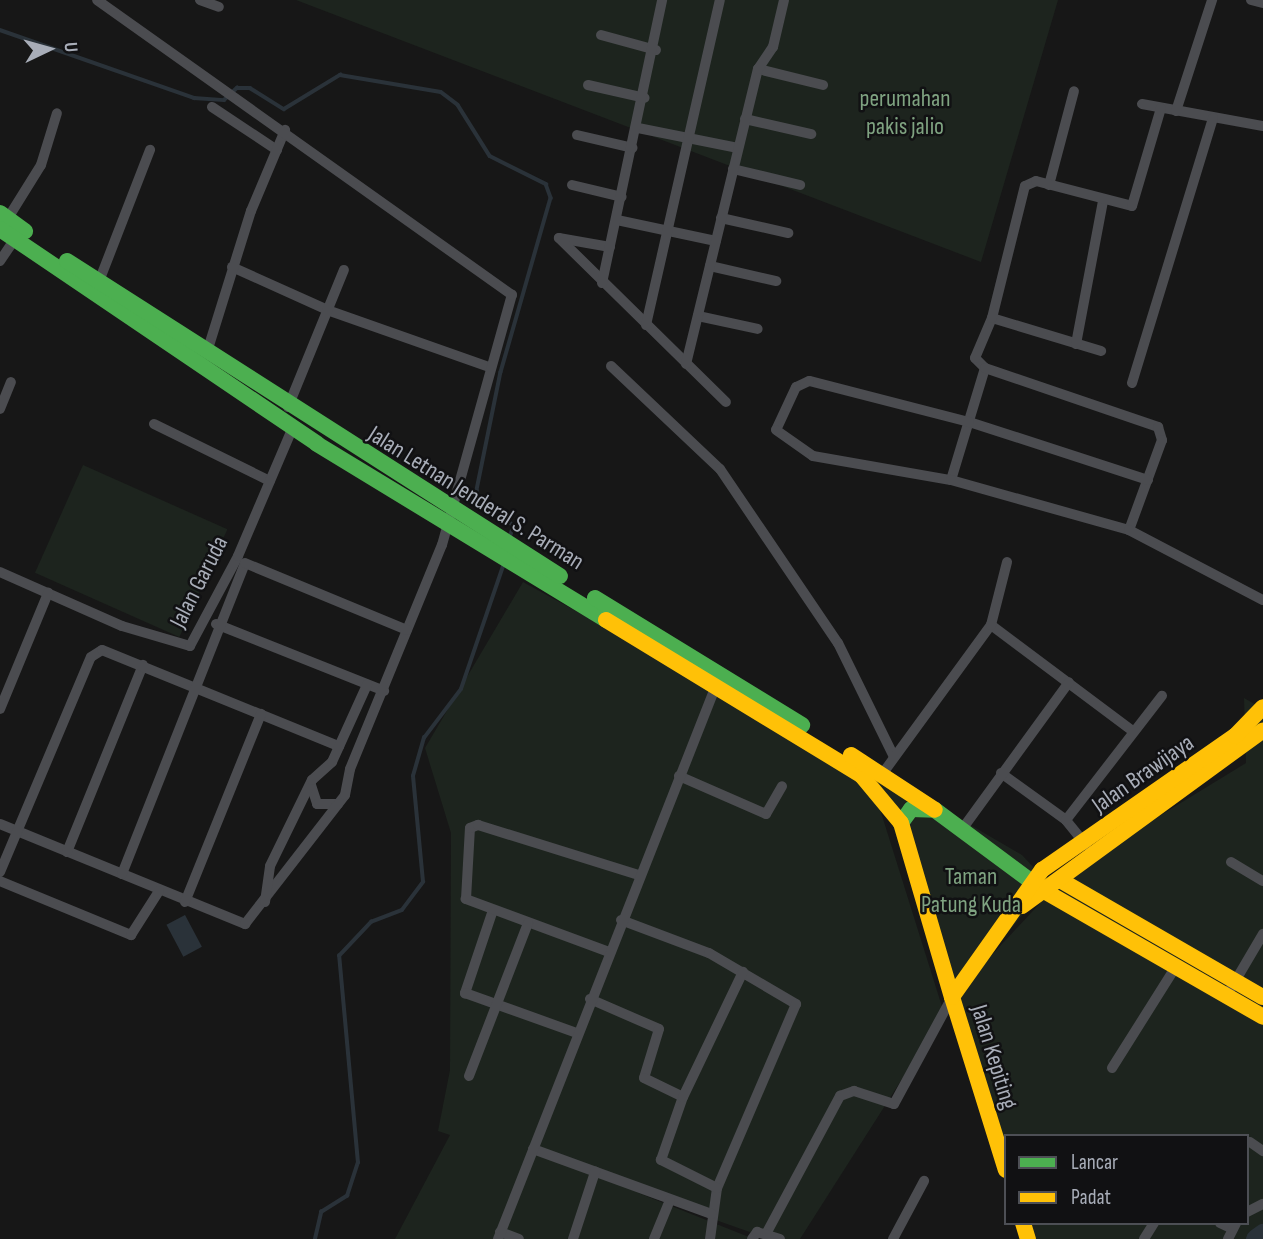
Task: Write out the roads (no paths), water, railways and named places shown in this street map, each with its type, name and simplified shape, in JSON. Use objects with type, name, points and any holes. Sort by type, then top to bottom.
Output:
[{"type":"main road","name":"Jalan Letnan Jenderal S. Parman","points":[[3,220],[15,239],[293,427],[883,773],[1036,876]]},
{"type":"main road","name":"Jalan Letnan Jenderal S. Parman","points":[[3,220],[288,407],[451,518]]},
{"type":"main road","name":"Jalan Letnan Jenderal S. Parman","points":[[542,573],[715,688],[861,775],[901,824]]},
{"type":"main road","name":"Jalan Brawijaya","points":[[1022,906],[1060,880],[1088,848],[1235,736],[1263,707]]},
{"type":"main road","name":"Jalan Brawijaya","points":[[1036,876],[1088,848],[1263,730]]},
{"type":"main road","points":[[901,824],[911,808],[935,810]]},
{"type":"main road","name":"Jalan Kepiting","points":[[901,824],[1004,1164]]},
{"type":"main road","points":[[952,997],[1022,906],[1036,876]]},
{"type":"main road","points":[[1036,876],[1060,880],[1231,988],[1263,1017]]},
{"type":"main road","points":[[1036,876],[1046,892],[1174,968],[1263,997]]},
{"type":"street","points":[[0,824],[243,925],[265,902],[338,804],[451,518],[511,292],[285,130],[97,0]]},
{"type":"street","points":[[200,0],[219,7]]},
{"type":"street","points":[[602,283],[656,50],[662,0]]},
{"type":"street","points":[[646,325],[686,138],[720,0]]},
{"type":"street","points":[[686,364],[758,69],[774,47],[784,0]]},
{"type":"street","points":[[1175,111],[1212,0]]},
{"type":"street","points":[[1251,0],[1263,3]]},
{"type":"street","points":[[601,35],[656,50]]},
{"type":"street","points":[[758,69],[822,85]]},
{"type":"street","points":[[588,85],[645,98]]},
{"type":"street","points":[[1049,185],[1074,91]]},
{"type":"street","points":[[1142,104],[1263,126]]},
{"type":"street","points":[[212,107],[277,150]]},
{"type":"street","points":[[1129,530],[1162,440],[1158,427],[985,368],[975,358],[992,318],[1025,186],[1049,185],[1125,207],[1137,200],[1161,108]]},
{"type":"street","points":[[3,220],[41,165],[57,113]]},
{"type":"street","points":[[1132,383],[1213,118]]},
{"type":"street","points":[[746,119],[811,134]]},
{"type":"street","points":[[638,128],[738,148]]},
{"type":"street","points":[[206,355],[232,267],[285,130]]},
{"type":"street","points":[[577,135],[633,148]]},
{"type":"street","points":[[98,284],[150,150]]},
{"type":"street","points":[[733,169],[800,185]]},
{"type":"street","points":[[572,185],[622,197]]},
{"type":"street","points":[[1076,344],[1104,201]]},
{"type":"street","points":[[721,218],[788,233]]},
{"type":"street","points":[[617,220],[716,241]]},
{"type":"street","points":[[610,247],[559,238],[726,402]]},
{"type":"street","points":[[0,261],[15,239]]},
{"type":"street","points":[[232,267],[330,311],[489,367]]},
{"type":"street","points":[[710,267],[776,282]]},
{"type":"street","points":[[288,407],[330,311],[344,270]]},
{"type":"street","points":[[698,316],[758,329]]},
{"type":"street","points":[[992,318],[1101,351]]},
{"type":"street","points":[[611,366],[709,461],[811,598],[867,691],[894,757]]},
{"type":"street","points":[[951,480],[985,368]]},
{"type":"street","points":[[1147,480],[969,422],[809,381],[796,387],[778,422],[780,436],[802,453],[951,480],[1129,530],[1263,600]]},
{"type":"street","points":[[0,409],[11,382]]},
{"type":"street","points":[[154,424],[270,481]]},
{"type":"street","name":"Jalan Garuda","points":[[0,572],[122,626],[190,646],[270,481],[293,427]]},
{"type":"street","points":[[883,773],[991,625],[1007,562]]},
{"type":"street","points":[[121,874],[197,687],[216,624],[239,569],[252,563],[407,630]]},
{"type":"street","points":[[0,709],[48,593]]},
{"type":"street","points":[[216,624],[384,691]]},
{"type":"street","points":[[991,625],[1130,729]]},
{"type":"street","points":[[0,872],[91,657],[110,650],[339,746]]},
{"type":"street","points":[[66,852],[143,665]]},
{"type":"street","points":[[963,828],[1069,682]]},
{"type":"street","points":[[265,902],[270,866],[311,785],[339,746],[367,685]]},
{"type":"street","points":[[519,1239],[499,1236],[621,920],[715,688]]},
{"type":"street","points":[[1066,820],[1130,729],[1163,696]]},
{"type":"street","points":[[185,902],[261,714]]},
{"type":"street","points":[[1001,774],[1066,820],[1088,848]]},
{"type":"street","points":[[679,776],[765,814],[782,786]]},
{"type":"street","points":[[311,785],[317,804],[338,804]]},
{"type":"street","points":[[609,952],[493,910],[463,894],[475,825],[639,875]]},
{"type":"street","points":[[1231,862],[1263,881]]},
{"type":"street","points":[[0,881],[131,935],[159,891]]},
{"type":"street","points":[[493,910],[464,990],[497,1005],[577,1033]]},
{"type":"street","points":[[621,920],[743,972],[793,999],[796,1010],[717,1188],[710,1239]]},
{"type":"street","points":[[469,1076],[528,923]]},
{"type":"street","points":[[1231,988],[1263,934]]},
{"type":"street","points":[[1112,1068],[1174,968]]},
{"type":"street","points":[[717,1188],[662,1162],[683,1097],[743,972]]},
{"type":"street","points":[[780,1239],[758,1235],[840,1096],[854,1091],[894,1104],[952,997]]},
{"type":"street","points":[[590,999],[659,1029],[644,1078],[683,1097]]},
{"type":"street","points":[[1250,1143],[1263,1151]]},
{"type":"street","points":[[533,1149],[712,1214]]},
{"type":"street","points":[[573,1239],[595,1172]]},
{"type":"street","points":[[893,1239],[924,1181]]},
{"type":"street","points":[[654,1239],[670,1200]]},
{"type":"waterway","points":[[0,30],[194,98],[224,100],[237,88],[250,88],[284,109],[340,75],[441,92],[458,105],[490,156],[546,184],[551,198],[501,372],[477,490],[482,506],[514,525],[510,538]]},
{"type":"waterway","points":[[315,1239],[321,1212],[347,1196],[358,1163],[339,956],[371,922],[402,910],[423,882],[413,776],[424,738],[461,689],[503,566]]},
{"type":"waterway","points":[[1256,1239],[1263,1234]]},
{"type":"park label","name":"perumahan pakis jalio","points":[[905,113]]},
{"type":"park label","name":"Taman Patung Kuda","points":[[971,891]]}]
